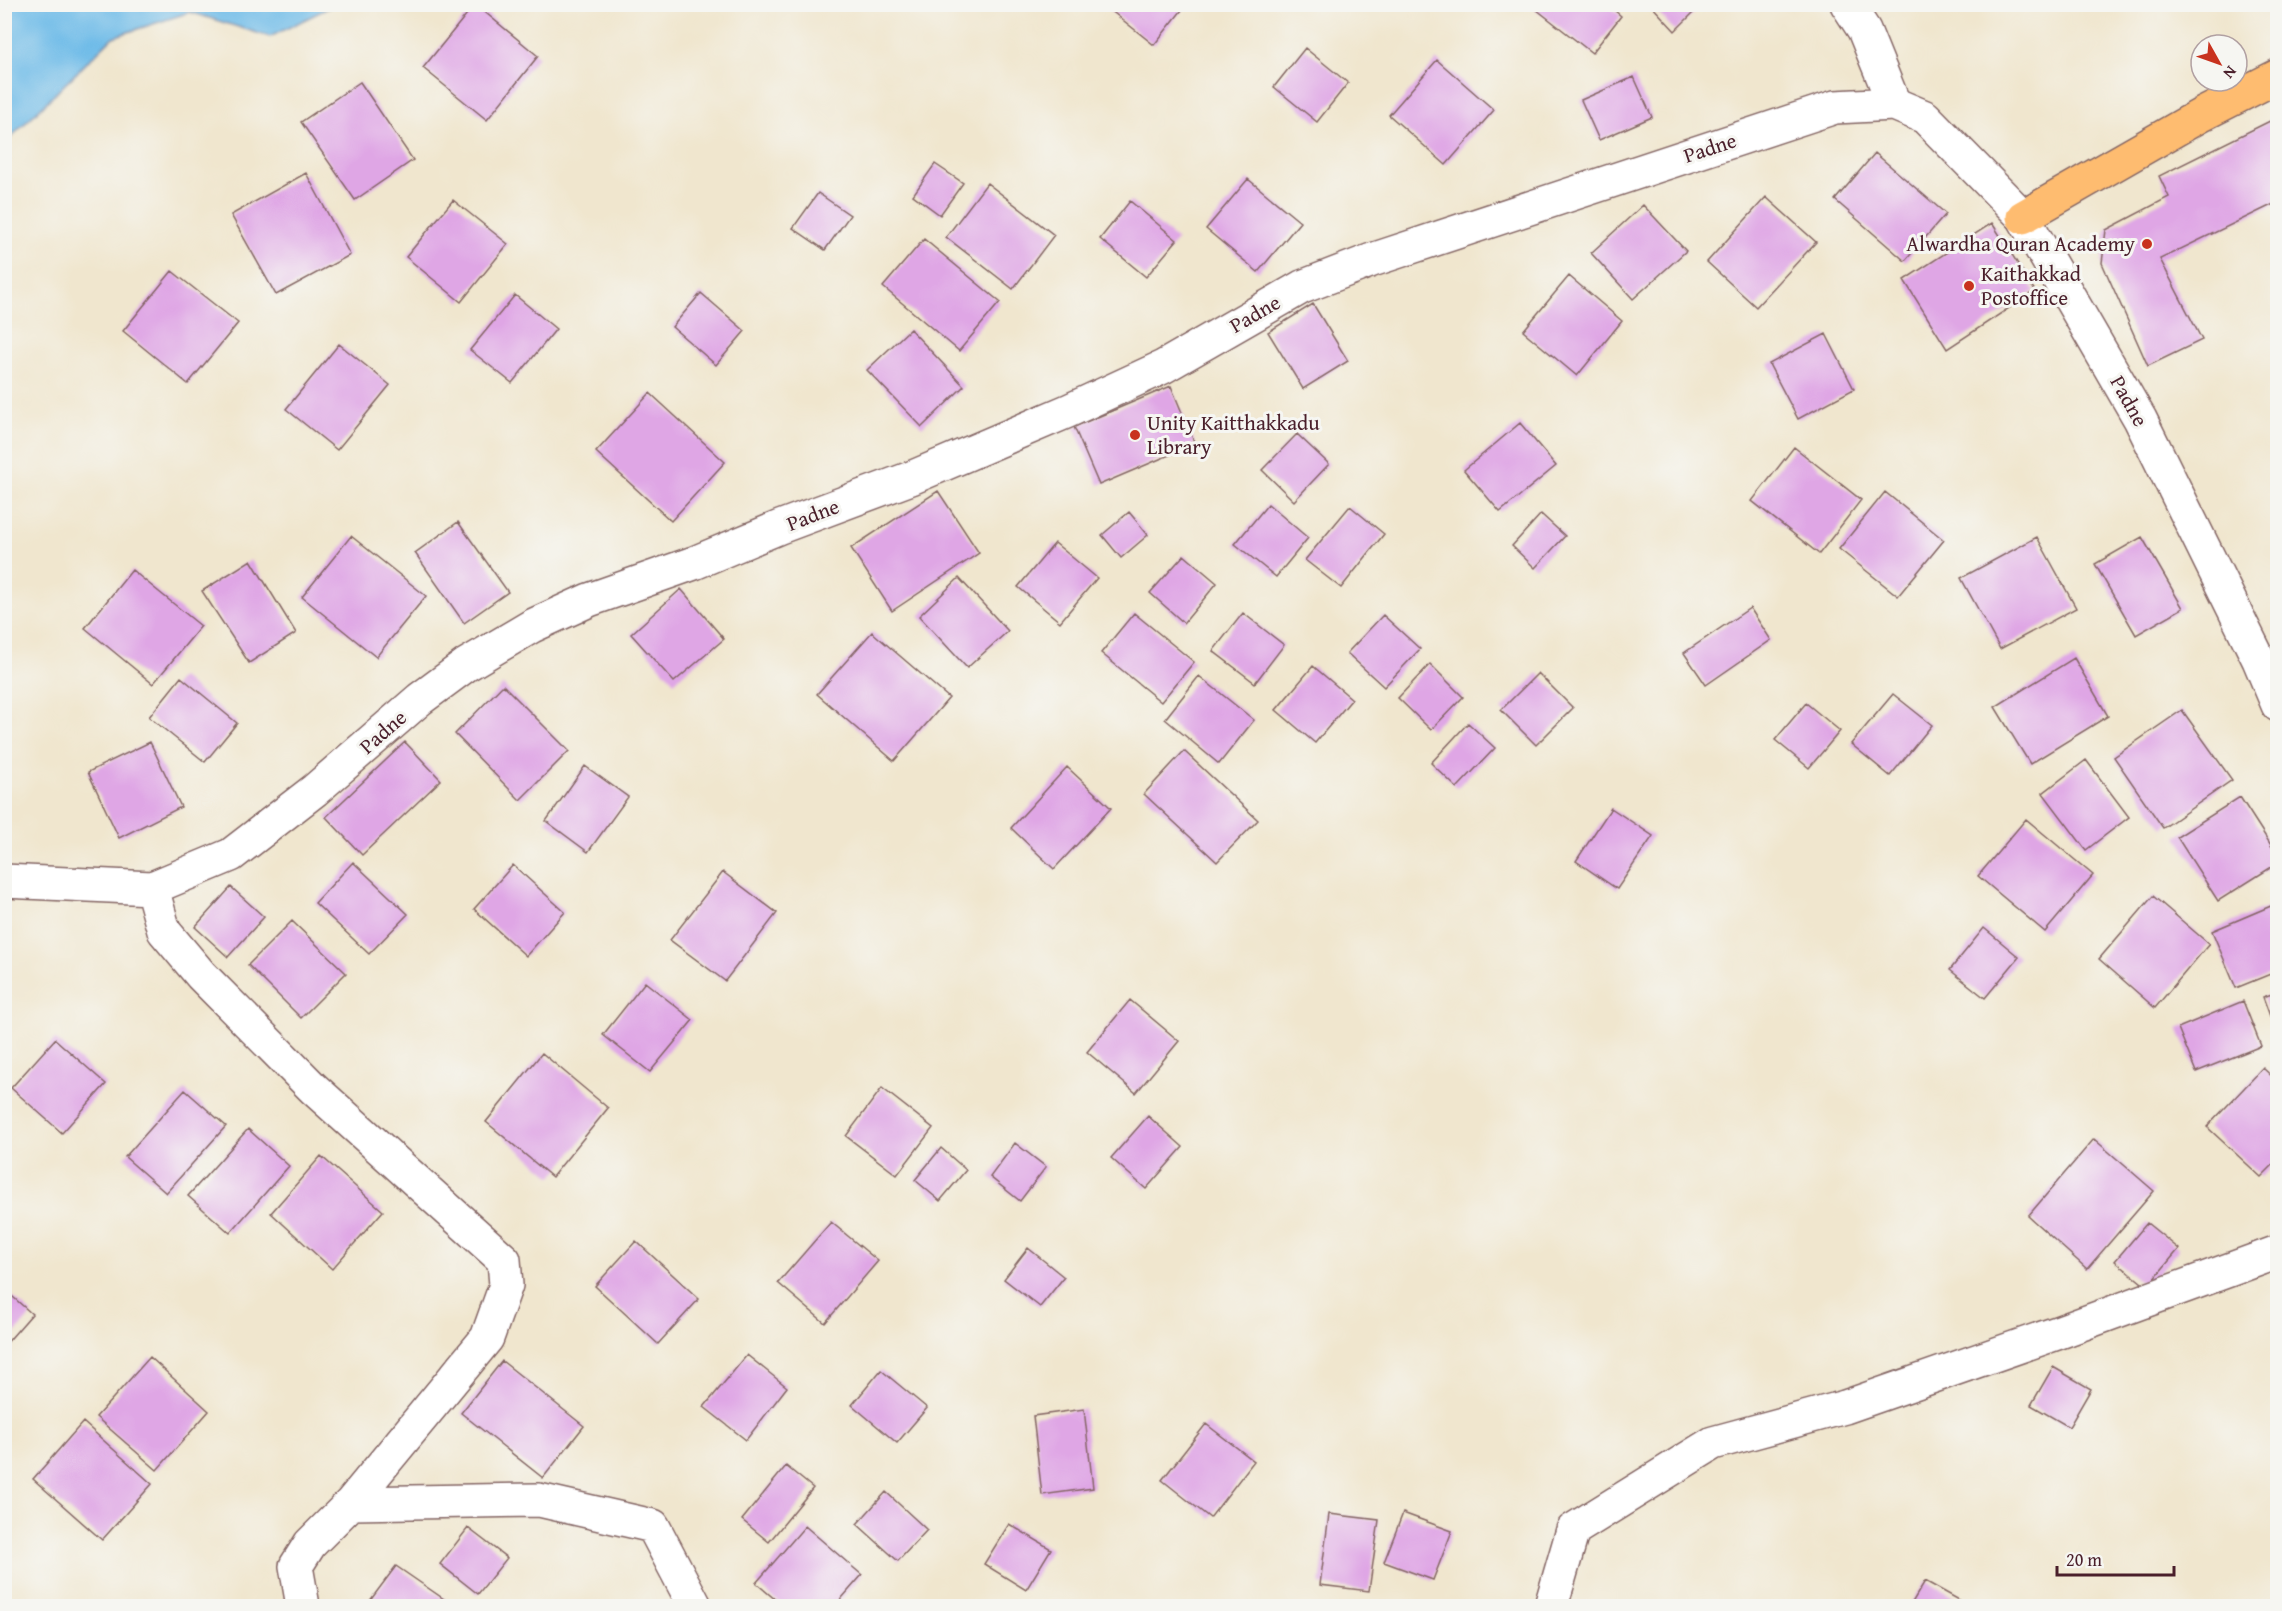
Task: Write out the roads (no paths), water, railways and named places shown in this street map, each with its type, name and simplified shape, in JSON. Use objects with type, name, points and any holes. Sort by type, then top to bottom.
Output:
[{"type":"main road","points":[[2023,217],[2277,76]]},
{"type":"street","points":[[1847,4],[1864,30],[1894,104]]},
{"type":"street","name":"Padne","points":[[4,881],[152,888],[231,855],[315,790],[420,699],[466,665],[532,626],[589,600],[694,563],[780,527],[911,478],[1068,411],[1163,367],[1302,287],[1372,260],[1835,107],[1894,104],[1925,117],[2023,217],[2140,419],[2259,660],[2277,705]]},
{"type":"street","points":[[152,888],[164,931],[201,975],[312,1088],[504,1260],[506,1285],[487,1338],[351,1503],[310,1544],[296,1566],[303,1606]]},
{"type":"street","points":[[1551,1606],[1573,1530],[1713,1443],[1845,1407],[2057,1333],[2277,1252]]},
{"type":"street","points":[[351,1503],[539,1500],[653,1526],[695,1606]]},
{"type":"water","points":[[5,4],[334,5],[270,37],[190,12],[113,37],[5,143]]},
{"type":"place","name":"Alwardha Quran Academy","points":[[2147,244]]},
{"type":"place","name":"Kaithakkad Postoffice","points":[[1969,286]]},
{"type":"place","name":"Unity Kaitthakkadu Library","points":[[1135,435]]}]
